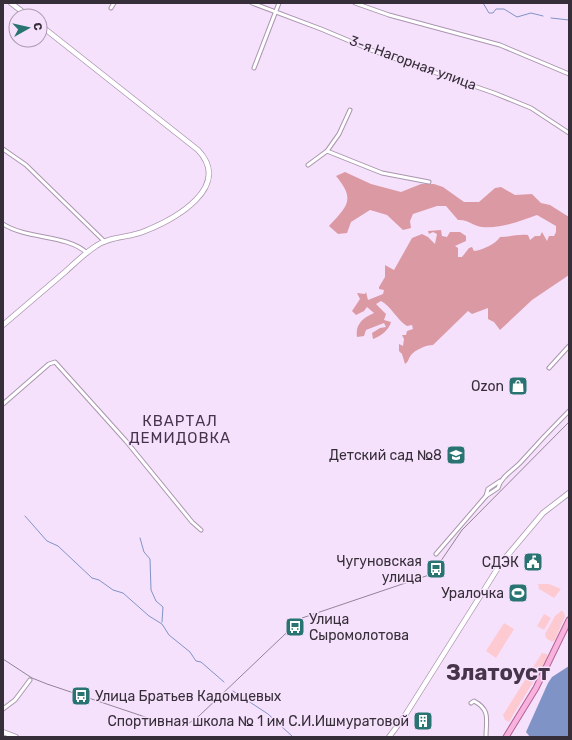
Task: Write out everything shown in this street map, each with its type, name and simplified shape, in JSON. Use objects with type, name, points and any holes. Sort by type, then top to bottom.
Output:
[{"type":"main road","points":[[3,325],[87,253],[104,241],[144,232],[175,216],[190,206],[199,196],[210,176],[208,162],[191,144],[48,31]]},
{"type":"main road","points":[[389,737],[404,717],[501,563],[539,517],[569,493]]},
{"type":"main road","points":[[506,737],[536,688],[569,620]]},
{"type":"main road","points":[[3,732],[16,737]]},
{"type":"street","points":[[111,8],[114,3]]},
{"type":"street","name":"3-я Нагорная улица","points":[[252,3],[376,52],[494,93],[531,108],[569,133]]},
{"type":"street","points":[[254,68],[279,3]]},
{"type":"street","points":[[355,3],[392,16],[500,45],[569,74]]},
{"type":"street","points":[[308,166],[328,151],[339,134],[350,110]]},
{"type":"street","points":[[3,149],[26,165],[104,241]]},
{"type":"street","points":[[328,151],[382,173],[429,182]]},
{"type":"street","points":[[3,224],[17,231],[76,245],[87,253]]},
{"type":"street","points":[[549,368],[569,346]]},
{"type":"street","points":[[3,404],[49,364],[55,362],[126,441],[192,522],[201,530]]},
{"type":"street","points":[[436,554],[486,496],[498,488],[500,481],[569,411]]},
{"type":"street","points":[[3,709],[15,700],[30,680]]},
{"type":"street","points":[[471,703],[474,701],[484,706],[486,712],[486,737]]},
{"type":"shaded area","points":[[345,172],[371,184],[401,192],[421,184],[434,184],[443,187],[464,202],[479,202],[495,188],[501,187],[515,195],[532,194],[541,203],[550,205],[569,217],[569,275],[532,300],[500,330],[494,322],[488,319],[488,308],[472,314],[468,311],[433,345],[415,351],[405,364],[402,354],[399,351],[399,344],[403,346],[404,339],[402,335],[406,335],[407,331],[413,329],[412,325],[407,326],[403,323],[388,306],[381,301],[376,304],[386,314],[384,320],[391,322],[387,330],[373,339],[372,333],[380,328],[386,327],[384,323],[366,330],[364,336],[357,337],[357,328],[361,322],[366,317],[374,313],[367,307],[364,311],[356,315],[352,311],[360,299],[357,293],[365,294],[366,292],[368,300],[383,294],[384,290],[379,289],[379,287],[385,277],[385,265],[394,270],[412,238],[422,234],[428,237],[435,244],[437,234],[433,232],[429,234],[428,231],[441,230],[442,236],[447,237],[450,232],[460,232],[466,236],[466,241],[455,246],[458,248],[458,257],[462,257],[469,248],[472,247],[474,251],[481,249],[492,244],[500,237],[528,235],[530,240],[535,236],[540,236],[542,232],[547,241],[549,236],[554,236],[556,226],[537,215],[503,226],[482,227],[458,220],[446,206],[437,206],[413,214],[410,221],[411,228],[403,230],[387,215],[370,210],[351,222],[347,233],[338,234],[329,226],[347,202],[346,191],[336,176]]},
{"type":"shaded area","points":[[538,584],[549,584],[561,589],[554,598],[539,589]]},
{"type":"shaded area","points":[[563,611],[565,616],[555,640],[552,642],[546,638],[545,634],[555,616]]},
{"type":"shaded area","points":[[544,614],[551,618],[544,630],[537,626]]},
{"type":"shaded area","points":[[504,623],[514,629],[496,658],[486,651]]},
{"type":"shaded area","points":[[542,653],[547,654],[547,659],[509,722],[505,720],[503,715]]},
{"type":"water","points":[[569,666],[569,737],[530,737],[526,732],[548,683],[552,677]]},
{"type":"waterway","points":[[483,3],[489,13],[493,13],[496,9],[504,9],[517,17],[531,13],[543,16]]},
{"type":"waterway","points":[[551,18],[569,20]]},
{"type":"waterway","points":[[25,516],[47,541],[58,546],[92,578],[99,580],[113,590],[123,593],[149,616],[162,624],[169,635],[190,652],[196,661],[201,662],[224,682]]},
{"type":"waterway","points":[[140,538],[144,552],[150,559],[151,590],[156,601],[163,607],[162,622]]},
{"type":"waterway","points":[[233,691],[268,714],[293,737]]},
{"type":"tram line","points":[[3,659],[32,678],[47,684],[172,726],[185,726],[199,716],[302,618],[432,574],[462,530],[569,422]]},
{"type":"place","name":"Ozon","points":[[518,386]]},
{"type":"place","name":"Детский сад №8","points":[[456,455]]},
{"type":"place","name":"СДЭК","points":[[533,562]]},
{"type":"place","name":"Чугуновская улица","points":[[436,569]]},
{"type":"place","name":"Уралочка","points":[[518,593]]},
{"type":"place","name":"Улица Сыромолотова","points":[[295,627]]},
{"type":"place","name":"Улица Братьев Кадомцевых","points":[[81,696]]},
{"type":"place","name":"Спортивная школа № 1 им С.И.Ишмуратовой","points":[[423,721]]},
{"type":"district","name":"КВАРТАЛ ДЕМИДОВКА","points":[[180,430]]},
{"type":"district","name":"Златоуст","points":[[498,672]]}]
